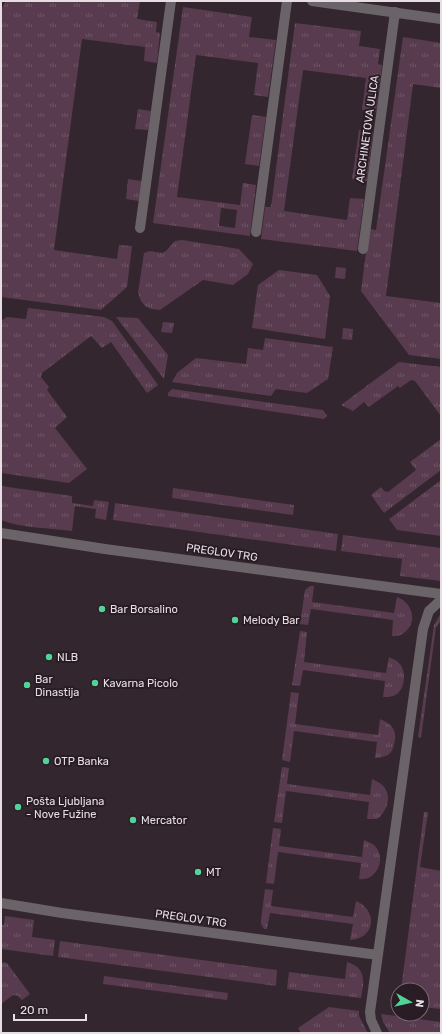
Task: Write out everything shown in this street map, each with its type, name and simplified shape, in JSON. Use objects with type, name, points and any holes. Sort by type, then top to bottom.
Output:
[{"type":"street","points":[[140,228],[171,1]]},
{"type":"street","points":[[256,232],[287,1]]},
{"type":"street","points":[[312,1],[441,19]]},
{"type":"street","name":"ARCHINETOVA ULICA","points":[[363,249],[395,12]]},
{"type":"street","name":"PREGLOV TRG","points":[[1,533],[105,549],[441,594]]},
{"type":"street","points":[[377,1033],[371,1020],[371,1006],[423,629],[429,611],[441,600]]},
{"type":"street","name":"PREGLOV TRG","points":[[1,903],[70,914],[378,955]]},
{"type":"green space","points":[[6,1],[140,1],[137,19],[157,22],[156,32],[160,33],[157,63],[144,61],[145,47],[82,39],[54,250],[117,259],[119,245],[132,246],[127,287],[101,310],[1,297],[1,10]]},
{"type":"green space","points":[[183,7],[252,17],[249,37],[276,40],[268,97],[254,95],[258,63],[196,55],[177,197],[240,205],[243,183],[256,185],[250,236],[153,223]],"holes":[[[221,208],[237,210],[235,228],[219,226]]]},
{"type":"green space","points":[[295,23],[361,31],[359,46],[380,49],[378,64],[382,65],[376,112],[362,110],[366,78],[303,70],[284,211],[347,220],[350,198],[364,199],[357,251],[261,239],[265,207],[271,207]]},
{"type":"green space","points":[[403,37],[441,43],[441,88],[413,84],[386,296],[441,303],[441,359],[409,355],[361,291],[369,229],[376,230]]},
{"type":"green space","points":[[138,109],[151,111],[148,130],[135,129]]},
{"type":"green space","points":[[252,115],[266,117],[259,166],[245,164]]},
{"type":"green space","points":[[359,130],[373,132],[367,181],[352,179]]},
{"type":"green space","points":[[128,179],[142,181],[139,201],[126,199]]},
{"type":"green space","points":[[182,240],[239,249],[253,264],[248,274],[233,285],[203,280],[160,310],[151,309],[145,306],[138,293],[144,253],[150,251],[162,253],[166,251],[175,241]]},
{"type":"green space","points":[[336,267],[346,268],[345,279],[335,278]]},
{"type":"green space","points":[[279,270],[317,275],[330,296],[325,339],[252,328],[258,285]]},
{"type":"green space","points":[[28,308],[104,317],[112,321],[158,385],[147,393],[111,342],[102,348],[91,336],[42,373],[41,377],[49,387],[47,390],[67,417],[55,428],[87,469],[69,483],[1,473],[1,321],[7,317],[26,319]]},
{"type":"green space","points":[[116,317],[138,318],[168,355],[164,379]]},
{"type":"green space","points":[[163,322],[174,323],[172,333],[161,332]]},
{"type":"green space","points":[[343,328],[353,329],[352,340],[342,339]]},
{"type":"green space","points":[[265,338],[333,347],[328,379],[307,393],[276,389],[271,396],[172,382],[177,373],[196,358],[246,364],[248,348],[263,350]]},
{"type":"green space","points":[[399,362],[441,367],[441,416],[415,381],[411,380],[400,388],[398,386],[369,407],[364,402],[353,411],[341,405]]},
{"type":"green space","points":[[172,389],[323,410],[327,416],[324,419],[168,396],[168,393]]},
{"type":"green space","points":[[441,439],[441,470],[384,513],[371,495],[381,487],[384,491],[388,492],[416,470],[410,462]]},
{"type":"green space","points":[[441,480],[441,536],[397,530],[389,519]]},
{"type":"green space","points":[[1,486],[72,496],[72,503],[93,506],[94,500],[109,502],[106,520],[95,518],[96,509],[75,506],[72,531],[9,523],[1,520]]},
{"type":"green space","points":[[173,488],[294,505],[293,515],[172,498]]},
{"type":"green space","points":[[115,503],[338,534],[336,551],[113,520]]},
{"type":"green space","points":[[343,535],[441,548],[441,581],[400,576],[402,559],[341,551]]},
{"type":"green space","points":[[310,586],[314,586],[312,602],[394,613],[397,597],[407,603],[410,608],[412,613],[411,624],[402,634],[392,636],[393,620],[311,609],[308,625],[300,624],[305,590]]},
{"type":"green space","points":[[441,613],[441,621],[436,627],[421,738],[418,737],[434,625]]},
{"type":"green space","points":[[300,631],[307,632],[304,662],[386,673],[389,657],[400,664],[404,672],[404,682],[400,691],[393,696],[383,697],[385,681],[303,670],[300,686],[292,685]]},
{"type":"green space","points":[[291,692],[299,693],[295,724],[378,735],[380,719],[388,723],[393,728],[395,739],[391,752],[386,756],[375,758],[377,742],[294,731],[290,762],[282,760]]},
{"type":"green space","points":[[282,767],[289,768],[287,784],[370,795],[372,779],[385,788],[388,802],[381,816],[377,819],[367,819],[369,802],[286,791],[282,823],[274,822]]},
{"type":"green space","points":[[424,812],[428,812],[420,867],[441,871],[441,1009],[430,1008],[430,982],[402,982]]},
{"type":"green space","points":[[273,828],[281,829],[279,846],[362,857],[364,840],[375,846],[380,857],[380,863],[375,873],[370,877],[359,879],[361,863],[278,852],[274,884],[266,883]]},
{"type":"green space","points":[[265,889],[273,890],[271,906],[353,917],[356,901],[363,905],[371,917],[369,930],[365,935],[350,940],[353,924],[270,913],[267,929],[264,929],[261,924],[261,920]]},
{"type":"green space","points":[[5,916],[34,920],[32,937],[55,940],[53,956],[1,949],[1,925],[4,925]]},
{"type":"green space","points":[[60,941],[277,970],[276,986],[58,957]]},
{"type":"green space","points":[[1,962],[7,963],[30,994],[22,1000],[18,996],[13,995],[1,1004]]},
{"type":"green space","points":[[347,962],[358,968],[363,976],[361,998],[287,989],[289,972],[345,979]]},
{"type":"green space","points":[[104,976],[228,993],[227,1000],[103,984]]},
{"type":"green space","points":[[329,1007],[359,1011],[359,1016],[368,1033],[301,1033],[298,1028]]},
{"type":"green space","points":[[381,1014],[390,1015],[390,1022],[430,1022],[430,1021],[441,1022],[441,1033],[390,1033],[383,1022]]},
{"type":"place","name":"Bar Borsalino","points":[[102,609]]},
{"type":"place","name":"Melody Bar","points":[[235,620]]},
{"type":"place","name":"NLB","points":[[49,657]]},
{"type":"place","name":"Kavarna Picolo","points":[[95,683]]},
{"type":"place","name":"Bar Dinastija","points":[[27,685]]},
{"type":"place","name":"OTP Banka","points":[[46,761]]},
{"type":"place","name":"Pošta Ljubljana - Nove Fužine","points":[[18,807]]},
{"type":"place","name":"Mercator","points":[[133,820]]},
{"type":"place","name":"MT","points":[[198,872]]}]
